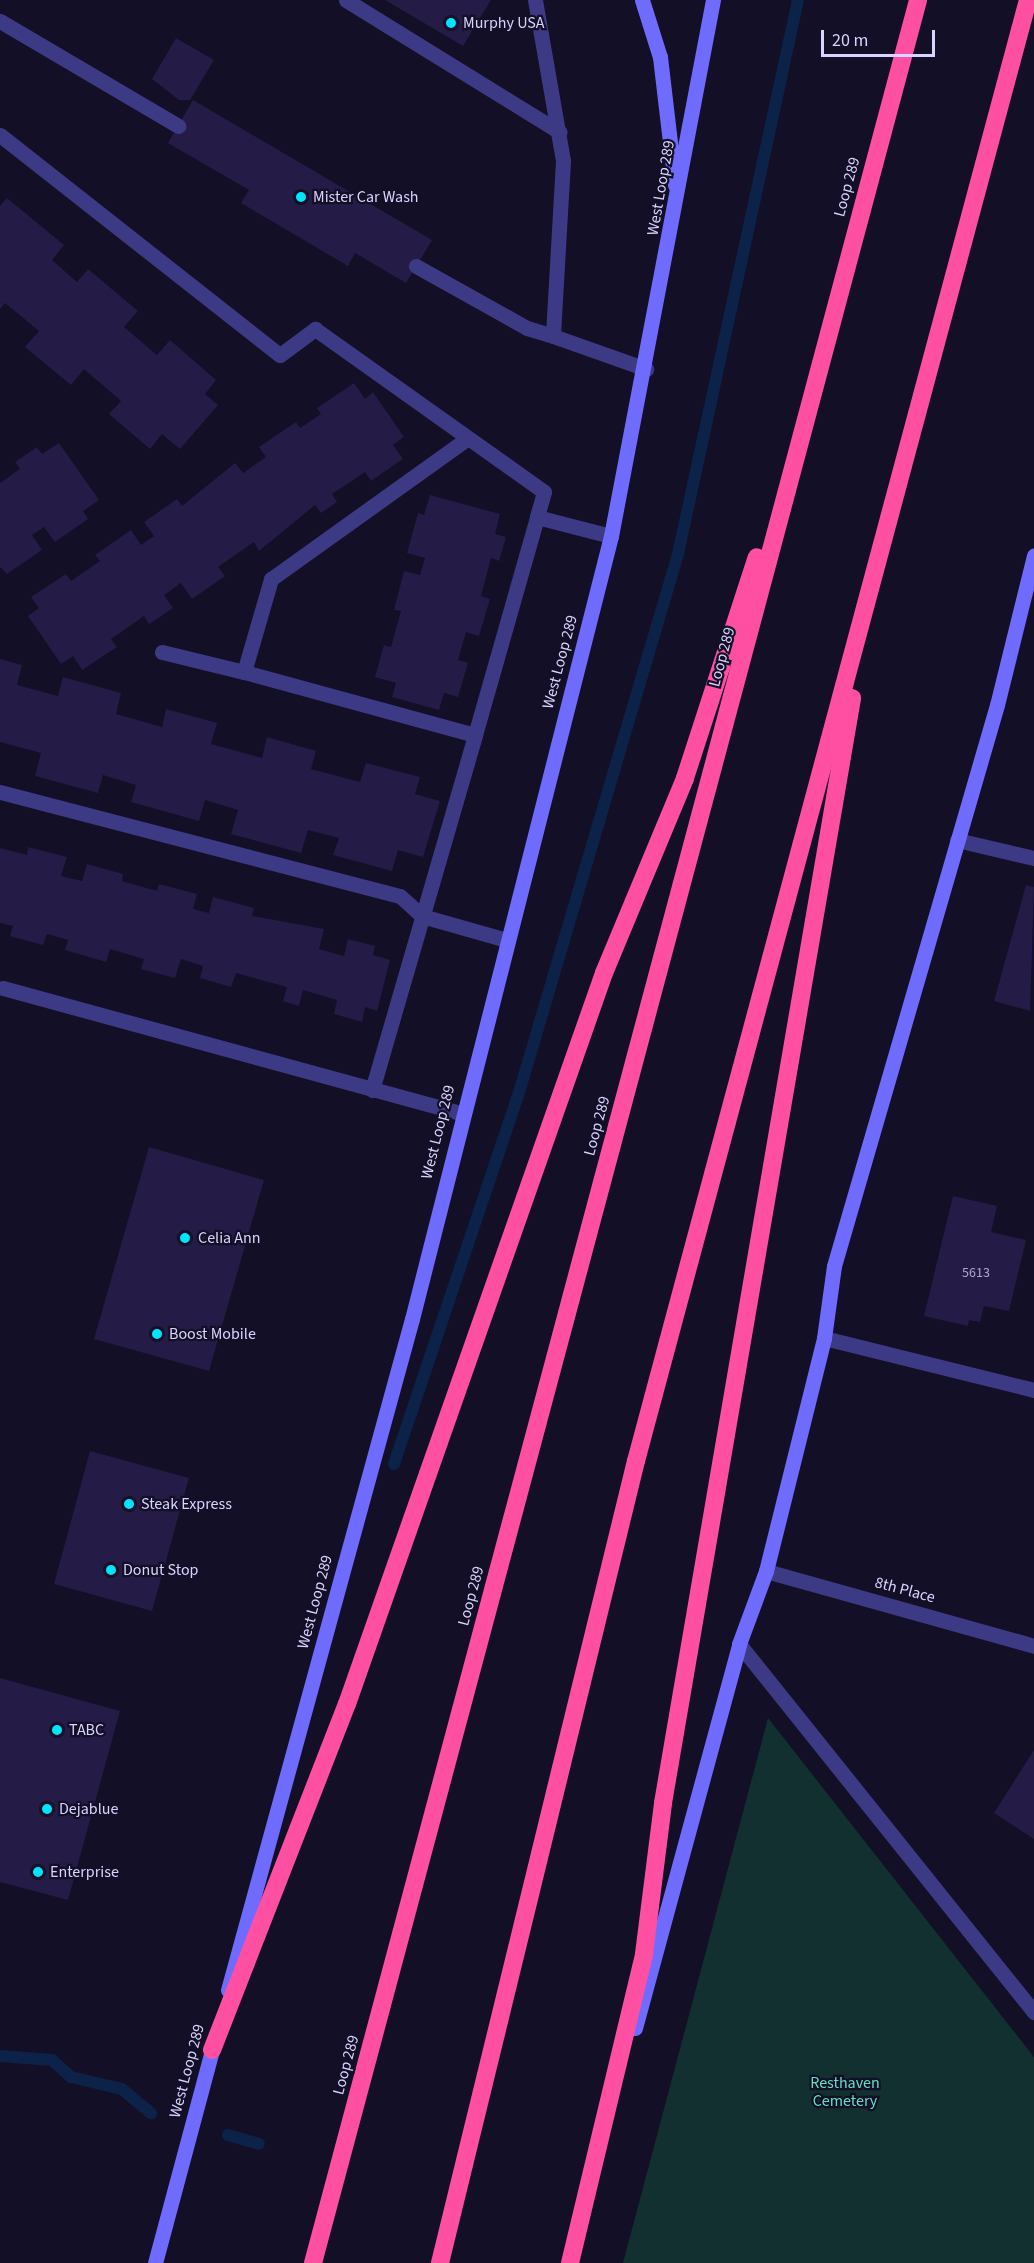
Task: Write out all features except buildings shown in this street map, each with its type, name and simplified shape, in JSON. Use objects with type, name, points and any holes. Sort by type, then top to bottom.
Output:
[{"type":"highway","name":"Loop 289","points":[[313,2263],[918,0]]},
{"type":"highway","points":[[440,2263],[636,1461],[1028,0]]},
{"type":"highway","points":[[212,2050],[411,1529],[603,973],[685,778],[821,358]]},
{"type":"highway","points":[[571,2263],[644,1954],[663,1803],[869,596]]},
{"type":"main road","points":[[642,0],[660,57],[677,205]]},
{"type":"main road","name":"West Loop 289","points":[[155,2263],[412,1319],[461,1113],[611,536],[646,369],[713,0]]},
{"type":"main road","points":[[571,2263],[739,1644],[766,1571],[824,1338],[834,1266],[997,705],[1034,555]]},
{"type":"street","points":[[346,0],[561,132]]},
{"type":"street","points":[[535,0],[561,132],[553,336]]},
{"type":"street","points":[[0,21],[178,126]]},
{"type":"street","points":[[0,135],[280,355],[315,329],[544,492],[372,1090]]},
{"type":"street","points":[[416,266],[504,317],[646,369]]},
{"type":"street","points":[[244,672],[271,579],[468,438]]},
{"type":"street","points":[[537,517],[611,536]]},
{"type":"street","points":[[162,652],[475,735]]},
{"type":"street","points":[[0,792],[400,896],[422,916],[507,939]]},
{"type":"street","points":[[957,840],[1034,858]]},
{"type":"street","points":[[3,988],[461,1113]]},
{"type":"street","points":[[824,1338],[1034,1389]]},
{"type":"street","name":"8th Place","points":[[766,1571],[1034,1646]]},
{"type":"street","points":[[739,1644],[1034,2012]]},
{"type":"green space","name":"Resthaven Cemetery","points":[[768,1718],[1034,2057],[1034,2263],[623,2263]]},
{"type":"waterway","points":[[394,1464],[518,1096],[678,554],[798,0]]},
{"type":"waterway","points":[[0,2056],[52,2060],[71,2077],[122,2089],[151,2113]]},
{"type":"waterway","points":[[228,2135],[259,2144]]},
{"type":"place","name":"Murphy USA","points":[[451,23]]},
{"type":"place","name":"Mister Car Wash","points":[[301,197]]},
{"type":"place","name":"Celia Ann","points":[[185,1238]]},
{"type":"place","name":"Boost Mobile","points":[[157,1334]]},
{"type":"place","name":"Steak Express","points":[[129,1504]]},
{"type":"place","name":"Donut Stop","points":[[111,1570]]},
{"type":"place","name":"TABC","points":[[57,1730]]},
{"type":"place","name":"Dejablue","points":[[47,1809]]},
{"type":"place","name":"Enterprise","points":[[38,1872]]}]
